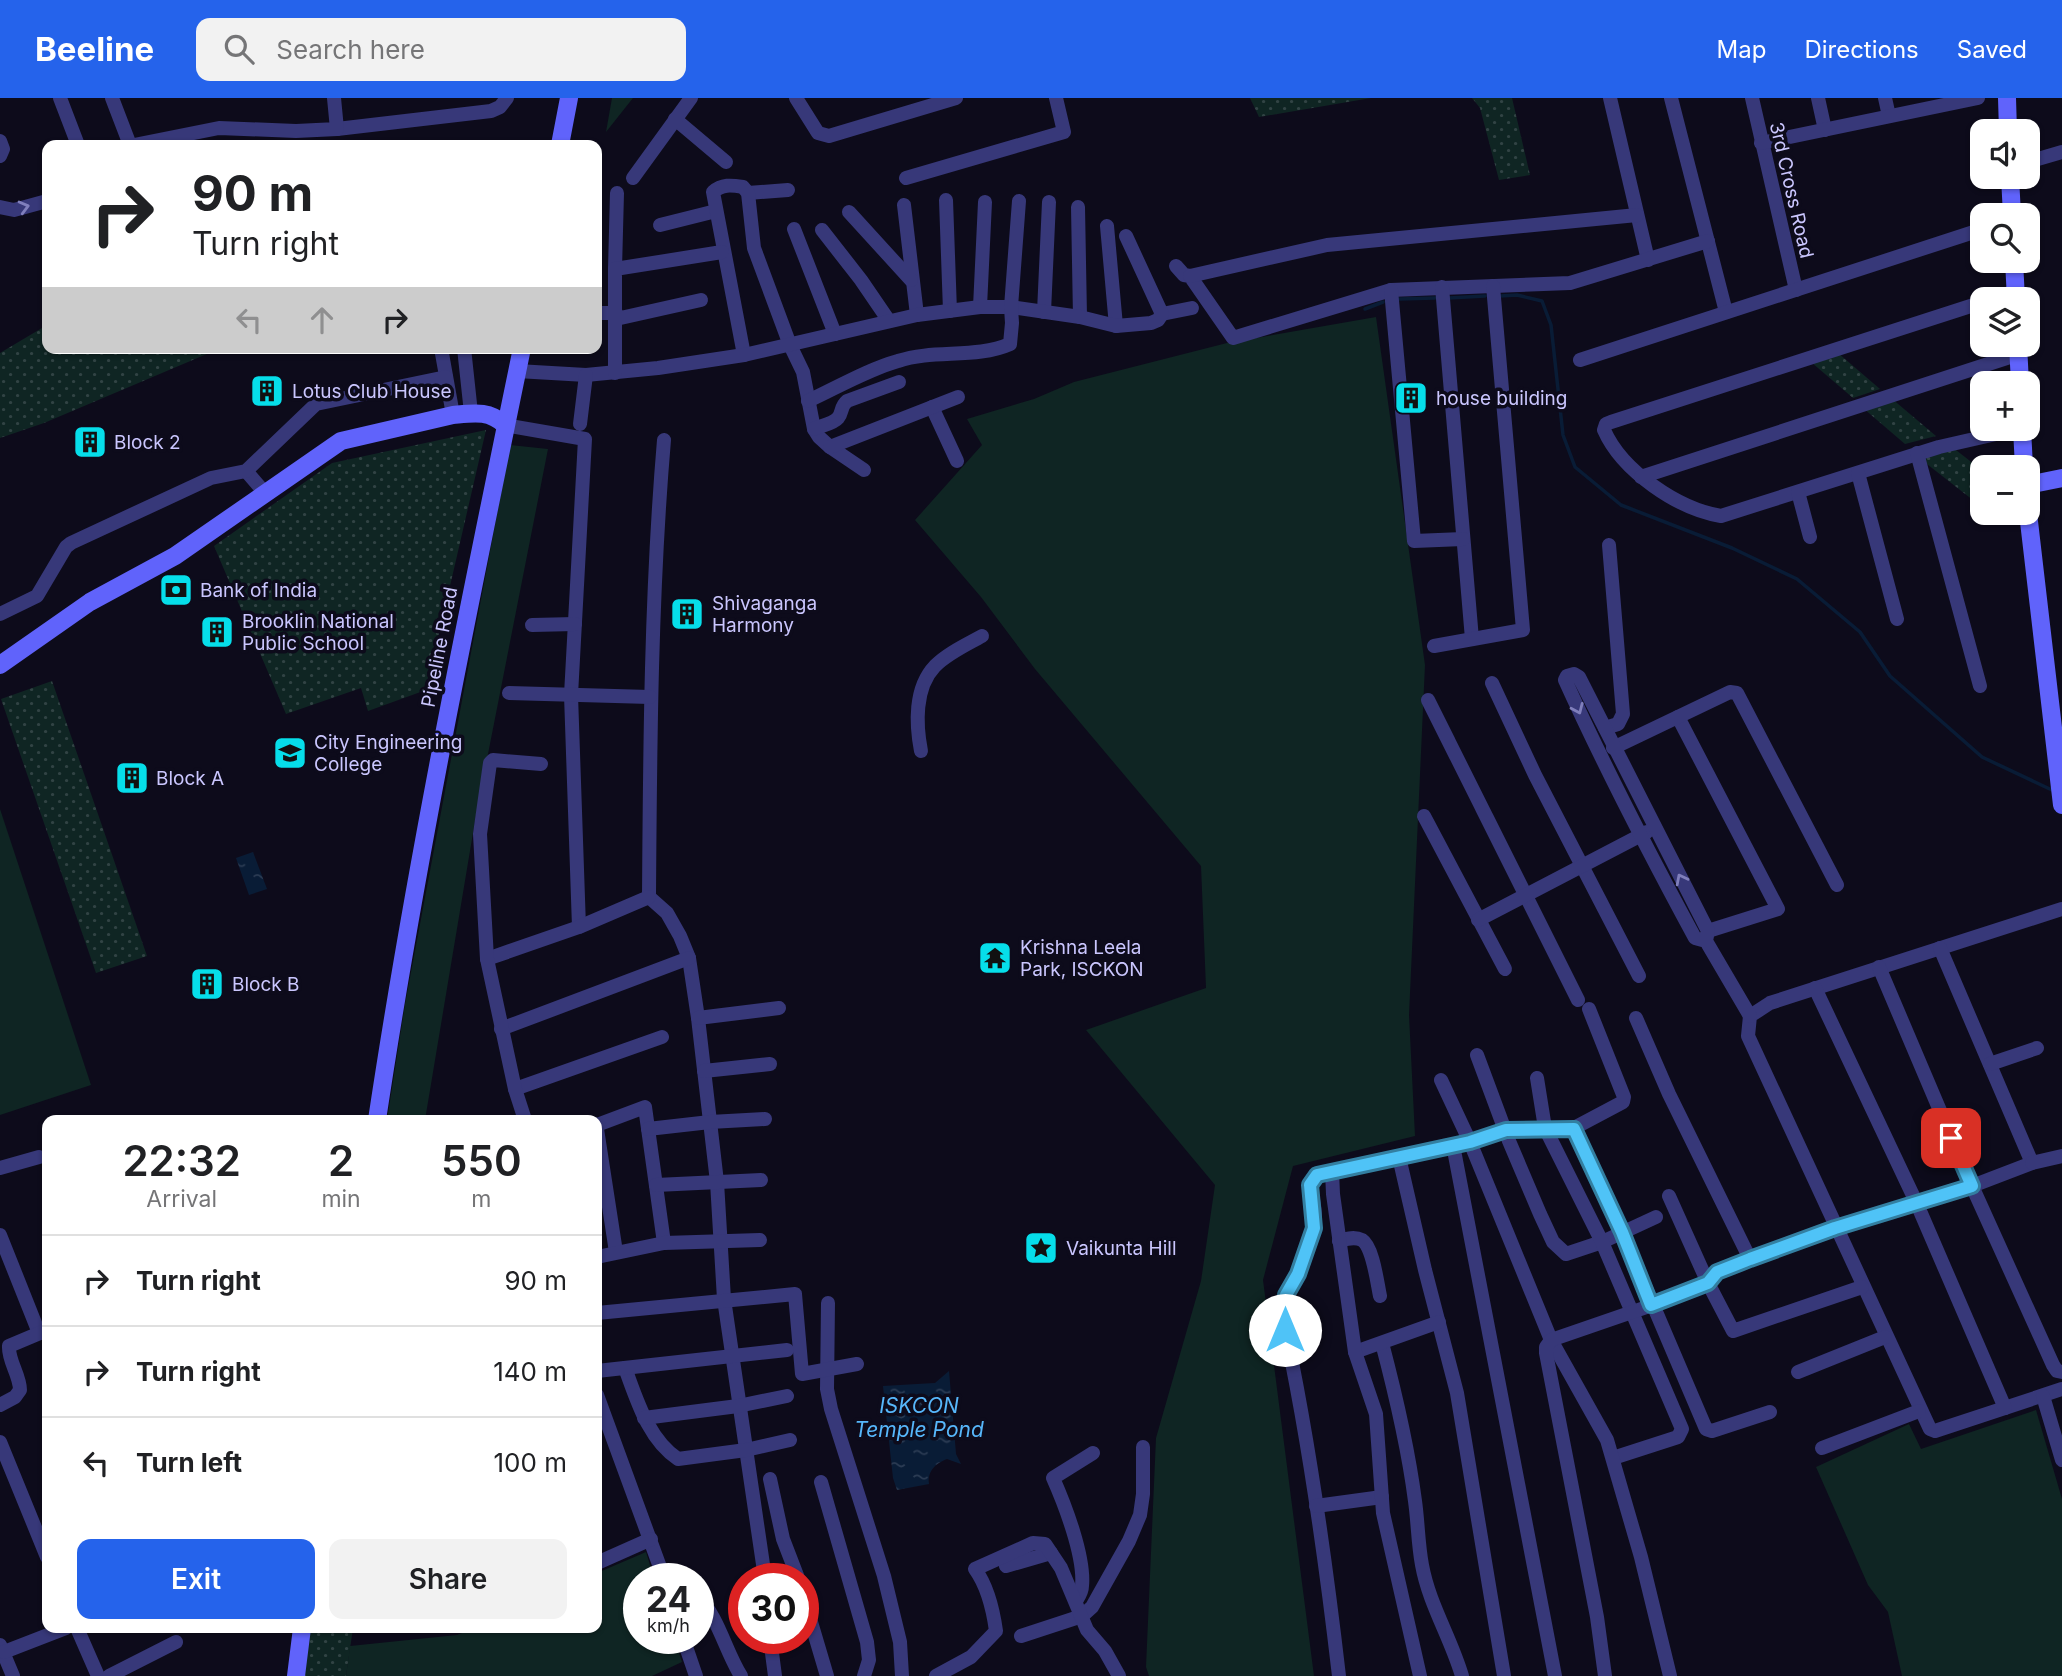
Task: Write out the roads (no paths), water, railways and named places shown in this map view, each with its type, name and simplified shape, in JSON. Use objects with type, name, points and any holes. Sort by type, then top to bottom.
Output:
[{"type":"street","points":[[60,98],[76,140]]},
{"type":"street","points":[[112,98],[130,140]]},
{"type":"street","points":[[334,98],[337,128]]},
{"type":"street","points":[[154,140],[219,128],[296,131],[491,111],[500,107],[508,98]]},
{"type":"street","points":[[561,140],[569,98]]},
{"type":"street","points":[[633,178],[691,98]]},
{"type":"street","points":[[796,98],[818,133],[829,136],[956,98]]},
{"type":"street","points":[[906,178],[1064,132],[1056,98]]},
{"type":"street","points":[[1610,98],[1648,260]]},
{"type":"street","points":[[1671,98],[1726,313]]},
{"type":"street","name":"3rd Cross Road","points":[[1752,98],[1796,290]]},
{"type":"street","points":[[1818,98],[1825,130]]},
{"type":"street","points":[[1885,98],[1889,116]]},
{"type":"street","points":[[1761,143],[1978,98]]},
{"type":"street","points":[[2007,98],[2008,119]]},
{"type":"street","points":[[675,119],[726,162]]},
{"type":"street","points":[[0,141],[3,149],[0,156]]},
{"type":"street","points":[[2040,158],[2062,152]]},
{"type":"street","points":[[744,355],[722,252],[713,192],[719,187],[743,187],[748,193],[754,248],[790,345],[803,372],[814,429],[830,447],[864,470]]},
{"type":"street","points":[[748,193],[788,190]]},
{"type":"street","points":[[615,373],[617,193]]},
{"type":"street","points":[[946,200],[950,311]]},
{"type":"street","points":[[808,401],[898,360],[949,352],[993,350],[1010,344],[1019,201]]},
{"type":"street","points":[[0,207],[14,210],[42,202]]},
{"type":"street","points":[[980,307],[985,202]]},
{"type":"street","points":[[1044,312],[1049,202]]},
{"type":"street","points":[[904,205],[917,316]]},
{"type":"street","points":[[1079,207],[1080,317]]},
{"type":"street","points":[[660,225],[716,211]]},
{"type":"street","points":[[849,212],[911,280]]},
{"type":"street","points":[[1176,266],[1184,275],[1189,276],[1327,245],[1637,215]]},
{"type":"street","points":[[1107,226],[1116,326]]},
{"type":"street","points":[[794,229],[835,334]]},
{"type":"street","points":[[822,230],[889,321]]},
{"type":"street","points":[[1580,360],[1970,233]]},
{"type":"street","points":[[1126,236],[1162,314]]},
{"type":"street","points":[[1189,276],[1233,338],[1391,290],[1570,283],[1708,241]]},
{"type":"street","points":[[615,269],[722,252]]},
{"type":"street","points":[[1434,646],[1523,630],[1493,286]]},
{"type":"street","points":[[1442,287],[1472,639]]},
{"type":"street","points":[[1391,290],[1414,541],[1464,539]]},
{"type":"street","points":[[602,314],[616,316],[701,300]]},
{"type":"street","points":[[1970,306],[1606,424],[1604,430],[1622,460],[1641,477],[1699,510],[1721,516],[1917,453],[1970,441]]},
{"type":"street","points":[[517,371],[586,375],[615,373],[744,355],[889,321],[980,307],[1011,307],[1080,317],[1116,326],[1151,323],[1158,320],[1162,314],[1192,308]]},
{"type":"street","points":[[441,354],[446,377],[462,414]]},
{"type":"street","points":[[462,414],[464,354]]},
{"type":"street","name":"Pipeline Road","points":[[378,1115],[391,1025],[441,746],[521,354]]},
{"type":"street","points":[[1641,477],[1995,357]]},
{"type":"street","points":[[580,424],[586,375]]},
{"type":"street","points":[[0,614],[37,596],[71,542],[211,478],[246,471],[316,404],[446,377]]},
{"type":"street","points":[[814,429],[835,421],[842,405],[847,401],[900,382]]},
{"type":"street","points":[[830,447],[958,397]]},
{"type":"street","points":[[932,407],[957,461]]},
{"type":"street","points":[[0,665],[90,602],[175,556],[341,441],[462,414],[491,414],[505,425],[585,439],[571,695],[579,927]]},
{"type":"street","points":[[664,440],[650,697],[649,897],[667,913],[689,958],[717,1182],[724,1299],[763,1563]]},
{"type":"street","points":[[1917,453],[1980,686]]},
{"type":"street","points":[[246,471],[265,494]]},
{"type":"street","points":[[1858,472],[1897,619]]},
{"type":"street","points":[[2040,483],[2062,478]]},
{"type":"street","points":[[1798,492],[1810,537]]},
{"type":"street","points":[[2030,525],[2056,706],[2055,750],[2062,805]]},
{"type":"street","points":[[1605,729],[1618,724],[1623,714],[1609,545]]},
{"type":"street","points":[[532,625],[575,624]]},
{"type":"street","points":[[921,751],[917,726],[919,702],[933,668],[949,655],[982,636]]},
{"type":"street","points":[[1678,717],[1778,909],[1707,936],[1695,938],[1640,836],[1565,680],[1567,676],[1574,674],[1579,677],[1707,936],[1750,1016],[1748,1036],[1926,1425],[1935,1431],[2062,1390]]},
{"type":"street","points":[[1492,683],[1535,775],[1639,976]]},
{"type":"street","points":[[1614,748],[1730,692],[1737,694],[1837,885]]},
{"type":"street","points":[[509,693],[650,697]]},
{"type":"street","points":[[1339,1676],[1316,1506],[1282,1314],[1286,1295],[1298,1274],[1314,1228],[1310,1185],[1317,1175],[1470,1142],[1506,1130],[1574,1129],[1623,1102],[1625,1097],[1583,1005],[1428,700]]},
{"type":"street","points":[[523,1115],[501,1029],[487,959],[480,834],[490,763],[493,760],[541,764]]},
{"type":"street","points":[[1424,816],[1505,969]]},
{"type":"street","points":[[1478,920],[1655,828]]},
{"type":"street","points":[[487,959],[579,927],[649,897]]},
{"type":"street","points":[[1750,1016],[1770,1003],[2062,909]]},
{"type":"street","points":[[1940,948],[2032,1163]]},
{"type":"street","points":[[501,1029],[689,958]]},
{"type":"street","points":[[1879,967],[1972,1186],[2053,1366],[2062,1372]]},
{"type":"street","points":[[1815,988],[1917,1204],[2005,1408]]},
{"type":"street","points":[[698,1018],[779,1008]]},
{"type":"street","points":[[1636,1018],[1669,1094],[1750,1259]]},
{"type":"street","points":[[515,1089],[662,1038]]},
{"type":"street","points":[[1990,1064],[2038,1048]]},
{"type":"street","points":[[1477,1055],[1553,1242],[1566,1254],[1602,1242],[1656,1217]]},
{"type":"street","points":[[704,1071],[770,1065]]},
{"type":"street","points":[[1537,1078],[1545,1128],[1633,1311],[1682,1429],[1681,1433]]},
{"type":"street","points":[[1441,1080],[1470,1142],[1550,1340],[1607,1440],[1614,1458],[1670,1676]]},
{"type":"street","points":[[602,1125],[645,1107],[664,1243]]},
{"type":"street","points":[[648,1129],[765,1119]]},
{"type":"street","points":[[1574,1129],[1622,1232],[1706,1429]]},
{"type":"street","points":[[1453,1145],[1555,1676]]},
{"type":"street","points":[[1605,1676],[1594,1603],[1546,1353],[1550,1340],[1708,1283],[1717,1272],[1835,1228],[1972,1186],[2032,1163],[2062,1156]]},
{"type":"street","points":[[0,1168],[39,1157]]},
{"type":"street","points":[[1399,1157],[1457,1393],[1504,1676]]},
{"type":"street","points":[[602,1160],[616,1252]]},
{"type":"street","points":[[1332,1171],[1355,1352],[1376,1414],[1383,1513],[1420,1676]]},
{"type":"street","points":[[656,1185],[761,1180]]},
{"type":"street","points":[[1669,1196],[1733,1331],[1862,1287]]},
{"type":"street","points":[[0,1235],[42,1329]]},
{"type":"street","points":[[1339,1241],[1353,1238],[1364,1241],[1369,1249],[1380,1296]]},
{"type":"street","points":[[602,1256],[664,1243],[760,1240]]},
{"type":"street","points":[[602,1312],[794,1294],[802,1374],[857,1364]]},
{"type":"street","points":[[828,1303],[827,1389],[884,1576],[900,1642],[902,1676]]},
{"type":"street","points":[[1355,1352],[1439,1322]]},
{"type":"street","points":[[0,1405],[15,1397],[20,1390],[20,1382],[8,1353],[9,1346],[42,1331]]},
{"type":"street","points":[[1798,1372],[1885,1337]]},
{"type":"street","points":[[1382,1343],[1402,1419],[1422,1564],[1429,1595],[1457,1656],[1462,1676]]},
{"type":"street","points":[[602,1370],[787,1350]]},
{"type":"street","points":[[625,1368],[644,1418],[668,1452],[678,1459],[746,1451],[790,1440]]},
{"type":"street","points":[[644,1418],[738,1406],[787,1396]]},
{"type":"street","points":[[2043,1396],[2062,1460]]},
{"type":"street","points":[[602,1408],[659,1563]]},
{"type":"street","points":[[1822,1448],[1919,1411]]},
{"type":"street","points":[[1614,1458],[1678,1437],[1681,1433],[1712,1430],[1770,1412]]},
{"type":"street","points":[[0,1443],[42,1545]]},
{"type":"street","points":[[1021,1636],[1082,1616],[1092,1607],[1129,1541],[1140,1515],[1143,1447]]},
{"type":"street","points":[[1076,1601],[1083,1590],[1082,1570],[1064,1503],[1053,1478],[1093,1453]]},
{"type":"street","points":[[770,1479],[783,1539],[792,1563]]},
{"type":"street","points":[[821,1482],[867,1642],[869,1660],[864,1676]]},
{"type":"street","points":[[1316,1506],[1382,1497]]},
{"type":"street","points":[[602,1561],[651,1539]]},
{"type":"street","points":[[936,1676],[957,1672],[996,1631],[984,1581],[975,1569],[1033,1543],[1045,1544],[1061,1568],[1087,1630],[1105,1651],[1119,1676]]},
{"type":"street","points":[[1006,1566],[1051,1553]]},
{"type":"street","points":[[1396,1570],[1422,1564]]},
{"type":"street","points":[[714,1617],[728,1655],[741,1676]]},
{"type":"street","points":[[13,1676],[2,1648],[50,1633]]},
{"type":"street","points":[[79,1633],[98,1676]]},
{"type":"street","points":[[296,1676],[301,1633]]},
{"type":"street","points":[[110,1676],[176,1642]]},
{"type":"street","points":[[819,1649],[827,1676]]},
{"type":"street","points":[[688,1654],[695,1676]]},
{"type":"street","points":[[772,1654],[775,1676]]},
{"type":"water","points":[[253,852],[267,889],[249,895],[236,858]]},
{"type":"water","name":"ISKCON Temple Pond","points":[[949,1371],[956,1454],[961,1464],[947,1459],[933,1468],[929,1475],[929,1484],[897,1490],[893,1478],[883,1386],[935,1383]]},
{"type":"waterway","points":[[1500,296],[1517,295],[1542,301],[1551,325],[1563,435],[1575,467],[1621,505],[1732,548],[1797,579],[1860,632],[1890,676],[1982,757],[2054,791]]},
{"type":"waterway","points":[[1449,298],[1485,296]]},
{"type":"waterway","points":[[1399,299],[1435,298]]},
{"type":"waterway","points":[[1365,309],[1383,302]]},
{"type":"place","name":"Lotus Club House","points":[[267,391]]},
{"type":"place","name":"house building","points":[[1411,398]]},
{"type":"place","name":"Block 2","points":[[90,442]]},
{"type":"place","name":"Bank of India","points":[[176,590]]},
{"type":"place","name":"Shivaganga Harmony","points":[[687,614]]},
{"type":"place","name":"Brooklin National Public School","points":[[217,632]]},
{"type":"place","name":"City Engineering College","points":[[290,753]]},
{"type":"place","name":"Block A","points":[[132,778]]},
{"type":"place","name":"Krishna Leela Park, ISCKON","points":[[995,958]]},
{"type":"place","name":"Block B","points":[[207,984]]},
{"type":"place","name":"Vaikunta Hill","points":[[1041,1248]]}]
